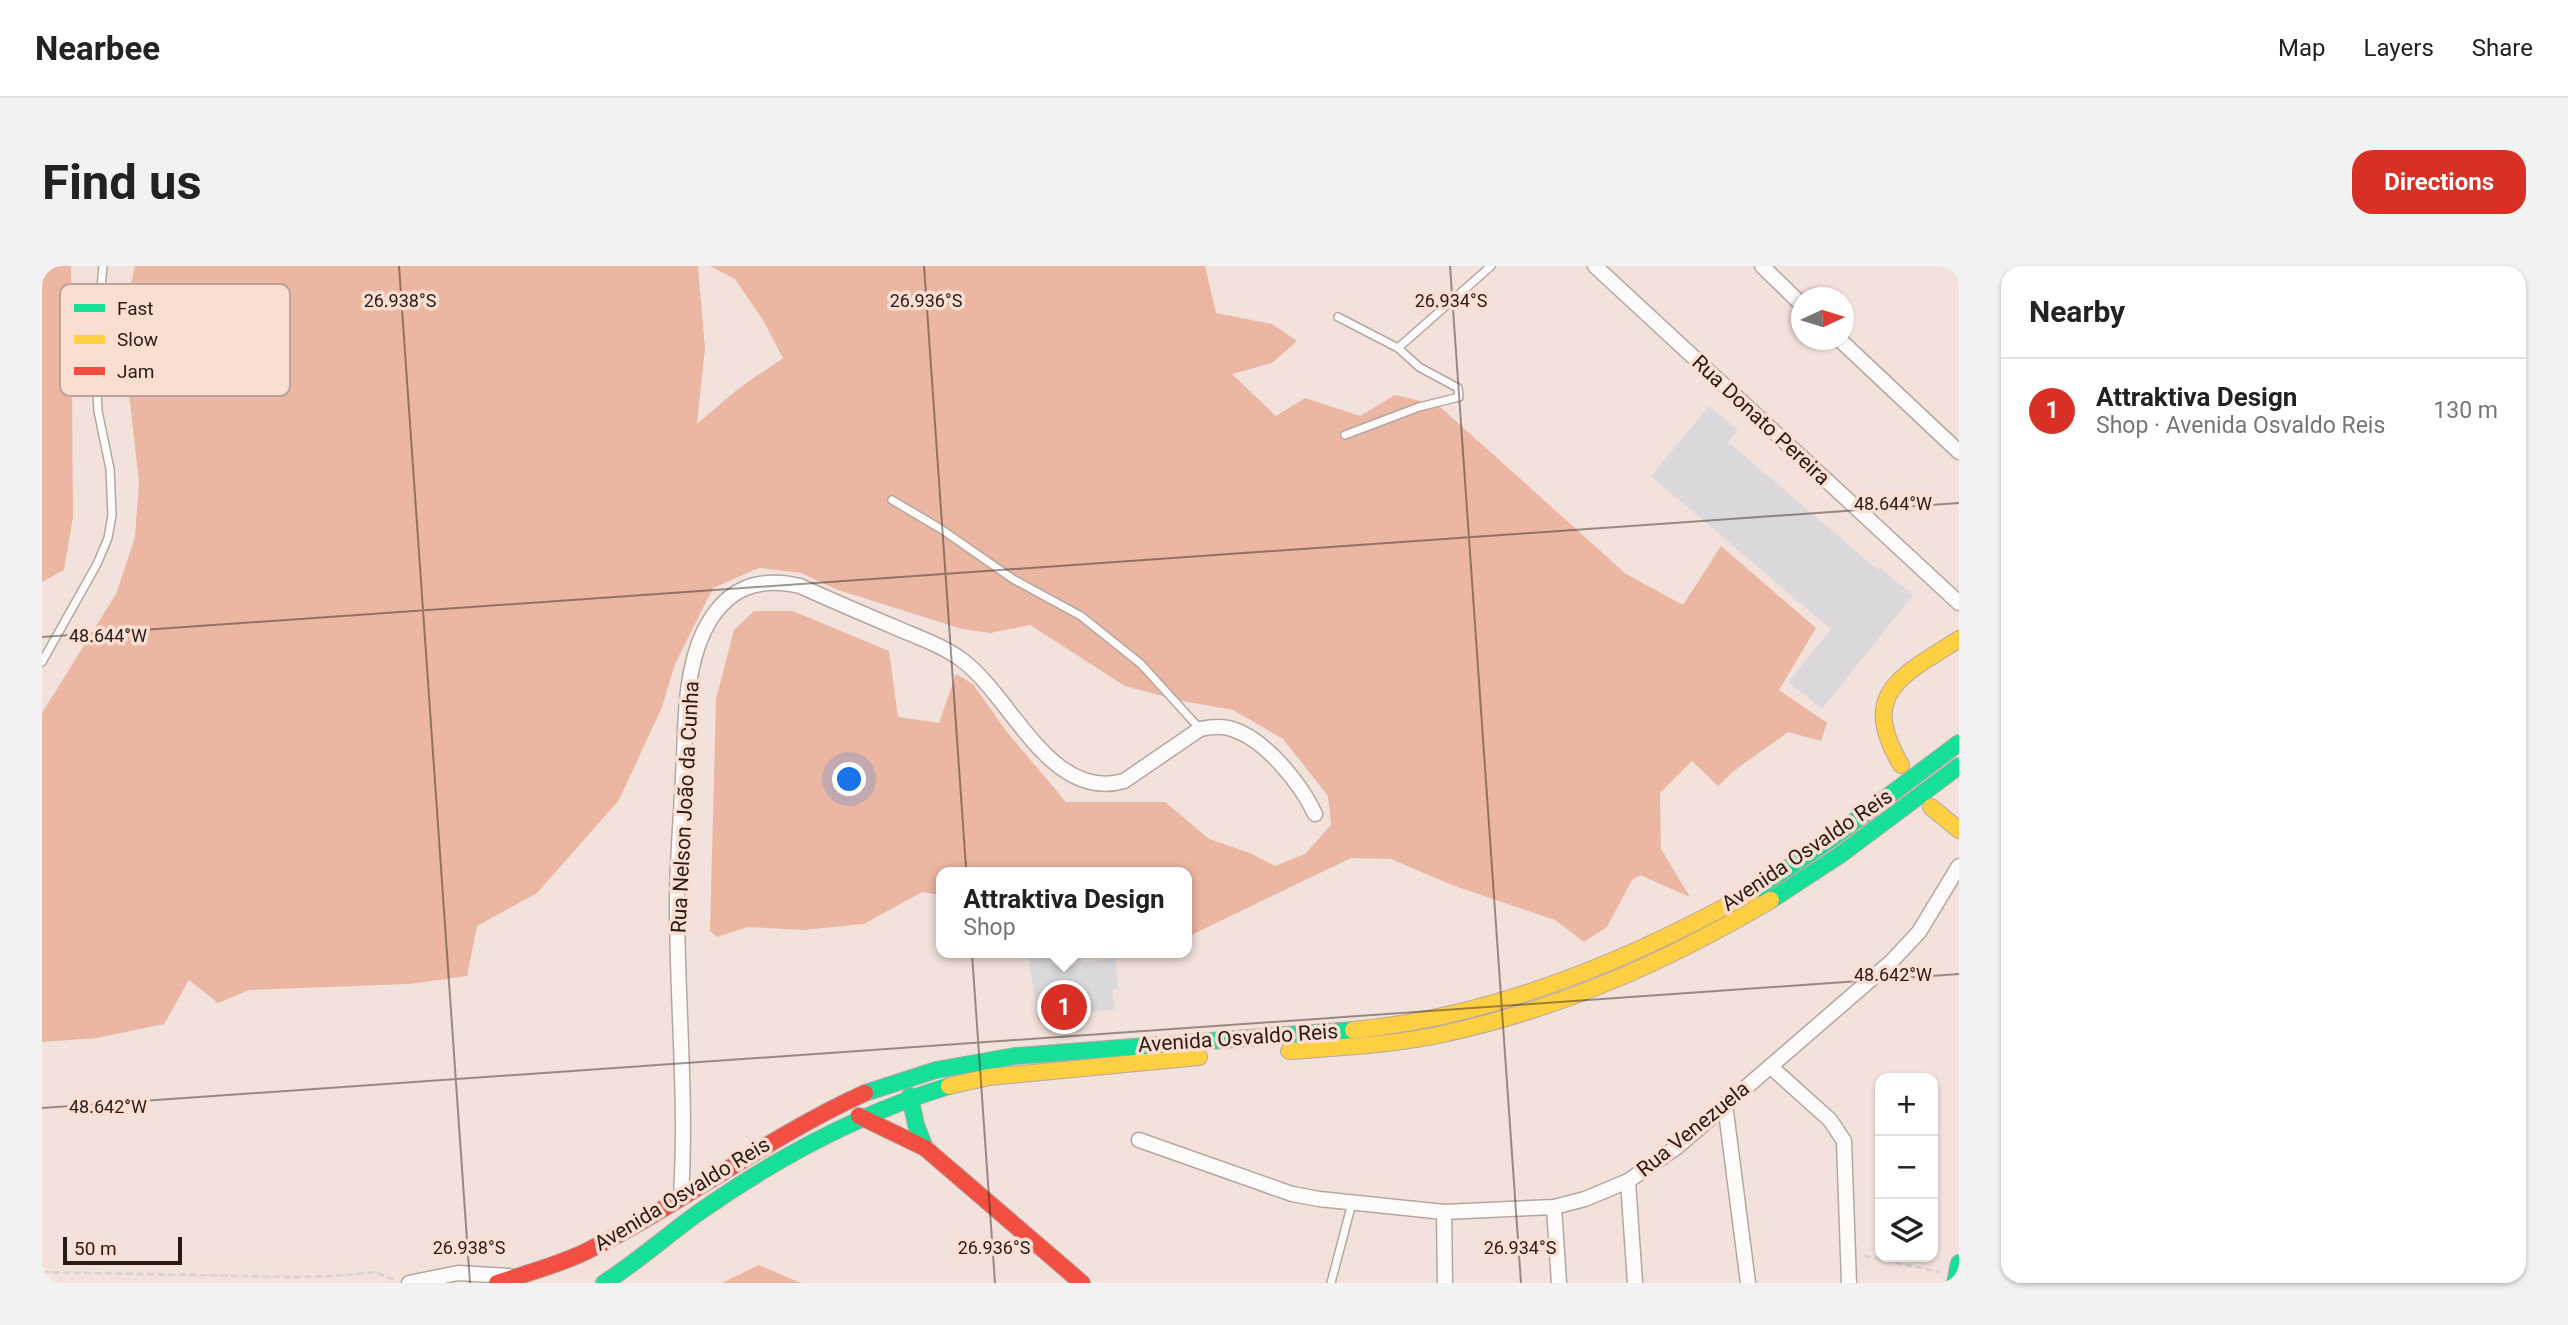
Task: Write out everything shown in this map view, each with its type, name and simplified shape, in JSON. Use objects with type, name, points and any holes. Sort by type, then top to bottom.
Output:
[{"type":"main road","points":[[1901,765],[1884,725],[1884,700],[1908,675],[1959,639]]},
{"type":"main road","name":"Avenida Osvaldo Reis","points":[[497,1283],[584,1253],[768,1141],[815,1116],[904,1079],[947,1067],[1035,1053],[1367,1028],[1495,1003],[1563,980],[1703,918],[1753,891],[1817,848],[1959,743]]},
{"type":"main road","name":"Avenida Osvaldo Reis","points":[[604,1283],[734,1188],[830,1129],[910,1096],[958,1082],[1021,1072],[1376,1044],[1443,1034],[1517,1015],[1633,974],[1724,929],[1780,896],[1852,848],[1959,766]]},
{"type":"main road","points":[[1931,807],[1959,830]]},
{"type":"main road","points":[[910,1096],[916,1125],[925,1148]]},
{"type":"main road","points":[[859,1116],[925,1148],[1082,1283]]},
{"type":"street","name":"Rua Donato Pereira","points":[[1595,266],[1959,603]]},
{"type":"street","points":[[1762,266],[1791,294]]},
{"type":"street","points":[[1851,350],[1959,452]]},
{"type":"street","name":"Rua Nelson João da Cunha","points":[[681,1196],[677,901],[686,718],[689,685],[697,650],[704,631],[728,599],[746,586],[780,581],[800,586],[939,647],[976,671],[1038,747],[1052,760],[1074,776],[1093,784],[1110,785],[1124,781],[1200,729]]},
{"type":"street","points":[[1200,729],[1233,729],[1269,752],[1306,794],[1315,814]]},
{"type":"street","name":"Rua Venezuela","points":[[1139,1140],[1292,1194],[1352,1203],[1444,1212],[1554,1207],[1585,1199],[1628,1181],[1677,1147],[1908,945],[1930,915],[1959,866]]},
{"type":"street","points":[[1770,1067],[1830,1120],[1844,1141],[1849,1283]]},
{"type":"street","points":[[1725,1104],[1748,1283]]},
{"type":"street","points":[[1628,1181],[1635,1283]]},
{"type":"street","points":[[1554,1207],[1559,1283]]},
{"type":"street","points":[[1444,1212],[1445,1283]]},
{"type":"street","points":[[409,1283],[471,1272],[518,1276]]},
{"type":"lane","points":[[101,284],[103,266]]},
{"type":"lane","points":[[1398,348],[1491,266]]},
{"type":"lane","points":[[1338,317],[1398,348],[1419,367],[1458,388],[1459,397],[1419,407],[1345,435]]},
{"type":"lane","points":[[42,662],[97,564],[108,538],[112,515],[110,469],[97,396]]},
{"type":"lane","points":[[892,500],[941,529],[1013,579],[1081,616],[1141,664],[1200,729]]},
{"type":"lane","points":[[1331,1283],[1352,1203]]},
{"type":"path","points":[[1847,1253],[1957,1274]]},
{"type":"path","points":[[42,1272],[306,1277],[376,1272],[383,1273],[398,1283]]},
{"type":"shaded area","points":[[42,266],[71,266],[71,284],[60,284],[60,396],[72,396],[73,517],[64,570],[42,582]]},
{"type":"shaded area","points":[[135,266],[698,266],[705,348],[697,424],[738,389],[783,358],[763,320],[735,279],[710,266],[1205,266],[1216,313],[1272,324],[1297,341],[1272,363],[1232,374],[1276,416],[1305,398],[1360,416],[1395,395],[1438,405],[1626,574],[1683,605],[1721,546],[1816,628],[1779,690],[1827,723],[1821,741],[1788,732],[1735,770],[1718,786],[1692,761],[1660,793],[1661,849],[1690,897],[1640,875],[1632,880],[1607,927],[1584,942],[1555,920],[1452,885],[1391,859],[1351,858],[1192,935],[1192,867],[936,867],[936,894],[922,892],[864,924],[803,930],[748,927],[717,937],[710,931],[716,699],[734,630],[754,611],[793,611],[889,651],[898,717],[939,723],[956,674],[973,684],[1007,732],[1066,802],[1165,802],[1209,839],[1250,853],[1275,866],[1305,854],[1331,825],[1328,796],[1283,739],[1233,710],[1182,701],[1125,686],[1030,625],[990,633],[962,629],[838,590],[801,573],[759,568],[713,588],[675,664],[662,707],[619,800],[537,893],[477,926],[467,976],[410,984],[249,990],[218,1003],[189,980],[164,1024],[97,1038],[42,1042],[42,713],[116,594],[135,537],[139,482],[129,396],[290,396],[290,284],[131,284]]},
{"type":"shaded area","points":[[759,1265],[801,1283],[722,1283]]},
{"type":"building","points":[[1709,406],[1738,430],[1728,442],[1878,570],[1880,568],[1913,595],[1822,709],[1788,682],[1831,629],[1651,476]]},
{"type":"building","points":[[1029,958],[1081,958],[1082,963],[1115,958],[1119,989],[1112,990],[1115,1009],[1038,1020]]},
{"type":"traffic: fast","points":[[1752,892],[1831,839],[1959,743]]},
{"type":"traffic: fast","points":[[1771,900],[1840,855],[1959,766]]},
{"type":"traffic: fast","points":[[865,1093],[936,1070],[1015,1056],[1353,1030]]},
{"type":"traffic: fast","points":[[604,1283],[698,1213],[787,1156],[882,1110],[949,1086]]},
{"type":"traffic: fast","points":[[910,1096],[916,1125],[925,1148]]},
{"type":"traffic: fast","points":[[1955,1283],[1959,1263]]},
{"type":"traffic: slow","points":[[1901,765],[1889,740],[1884,720],[1885,703],[1892,688],[1904,676],[1959,639]]},
{"type":"traffic: slow","points":[[1931,807],[1959,830]]},
{"type":"traffic: slow","points":[[1353,1030],[1458,1013],[1559,982],[1658,941],[1752,892]]},
{"type":"traffic: slow","points":[[1289,1051],[1424,1038],[1530,1011],[1652,963],[1771,900]]},
{"type":"traffic: slow","points":[[949,1086],[989,1077],[1199,1057]]},
{"type":"traffic: jam","points":[[497,1283],[554,1265],[587,1251],[829,1110],[865,1093]]},
{"type":"traffic: jam","points":[[859,1116],[925,1148],[1082,1283]]},
{"type":"place","name":"Attraktiva Design","points":[[1064,1007]]}]
